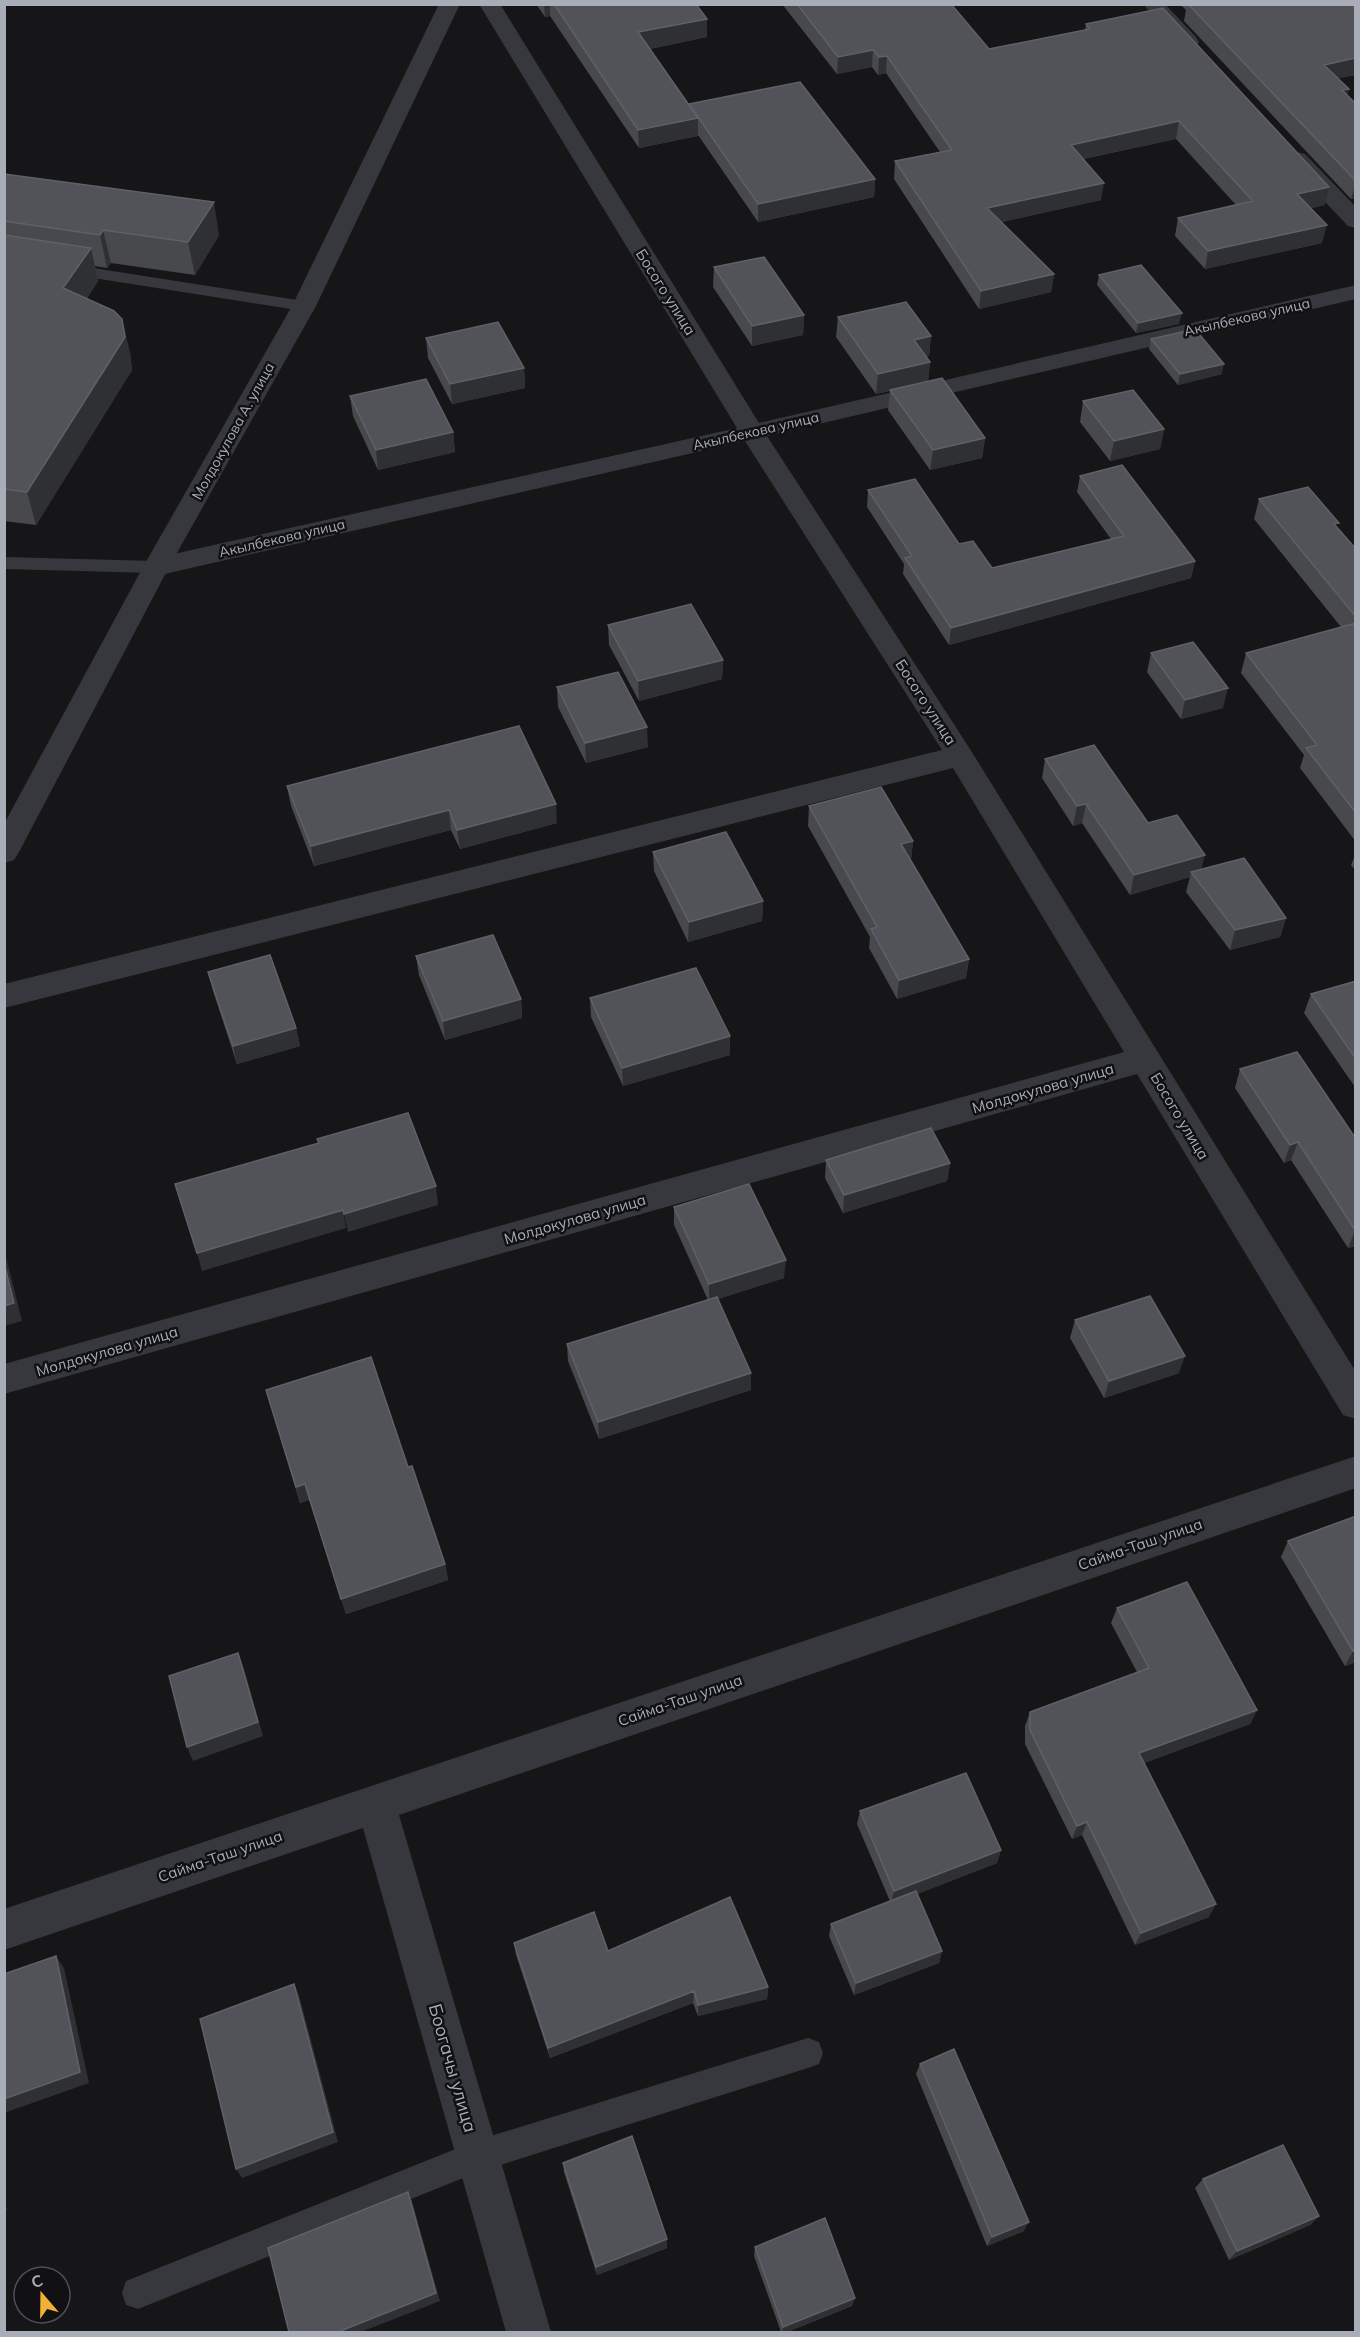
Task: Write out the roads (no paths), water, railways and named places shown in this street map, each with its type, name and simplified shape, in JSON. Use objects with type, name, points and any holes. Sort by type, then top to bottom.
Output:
[{"type":"street","name":"Молдокулова А. улица","points":[[4,852],[156,567],[304,306],[450,4]]},
{"type":"street","name":"Босого улица","points":[[489,4],[752,432],[960,756],[1356,1404]]},
{"type":"street","points":[[1153,4],[1202,57]]},
{"type":"street","points":[[1283,143],[1356,221]]},
{"type":"street","name":"Акылбекова улица","points":[[156,567],[1356,292]]},
{"type":"street","points":[[4,996],[960,756]]},
{"type":"street","name":"Молдокулова улица","points":[[4,1379],[1145,1059]]},
{"type":"street","name":"Сайма-Таш улица","points":[[4,1930],[1356,1472]]},
{"type":"street","name":"Боогачы улица","points":[[376,1803],[529,2332]]},
{"type":"lane","points":[[4,259],[304,306]]},
{"type":"lane","points":[[4,563],[156,567]]},
{"type":"lane","points":[[138,2293],[478,2156],[808,2053]]}]
